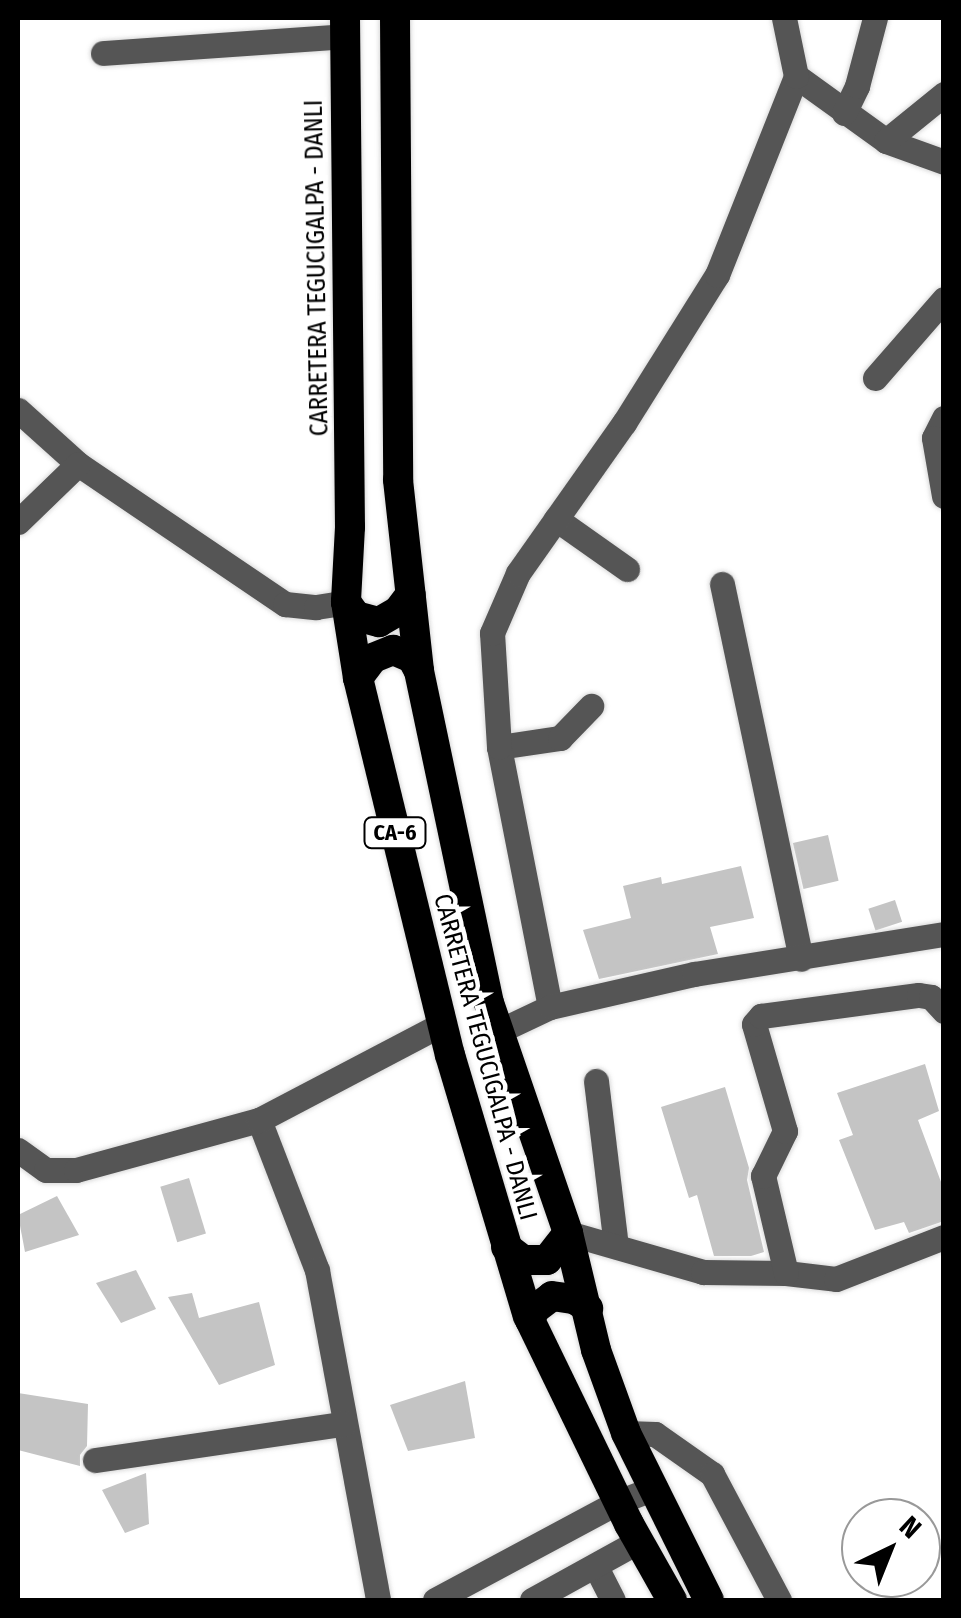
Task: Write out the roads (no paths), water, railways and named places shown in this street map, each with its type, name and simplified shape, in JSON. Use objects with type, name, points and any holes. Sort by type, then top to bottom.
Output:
[{"type":"highway","name":"CARRETERA TEGUCIGALPA - DANLI","points":[[395,18],[398,480],[419,670],[498,1032],[568,1233],[596,1350],[626,1433],[708,1600]]},
{"type":"highway","name":"CARRETERA TEGUCIGALPA - DANLI","points":[[345,27],[350,527],[346,602],[358,678],[442,1024],[530,1320],[618,1502],[672,1600]]},
{"type":"highway","points":[[346,602],[356,616],[379,622],[398,611],[412,594]]},
{"type":"highway","points":[[358,678],[372,658],[393,650],[412,658],[419,670]]},
{"type":"highway","points":[[506,1247],[523,1260],[547,1260],[568,1233]]},
{"type":"highway","points":[[530,1320],[535,1309],[552,1296],[574,1298],[588,1308]]},
{"type":"street","points":[[550,1007],[498,747],[492,633],[518,573],[624,424],[717,275],[796,76],[784,18]]},
{"type":"street","points":[[844,112],[858,86],[875,18]]},
{"type":"street","points":[[102,54],[345,27]]},
{"type":"street","points":[[796,76],[886,141],[944,162]]},
{"type":"street","points":[[886,141],[944,94]]},
{"type":"street","points":[[875,378],[944,299]]},
{"type":"street","points":[[18,410],[78,464],[284,604],[316,607],[346,602]]},
{"type":"street","points":[[944,418],[934,438],[944,496]]},
{"type":"street","points":[[18,522],[78,464]]},
{"type":"street","points":[[556,519],[627,570]]},
{"type":"street","points":[[722,584],[800,959]]},
{"type":"street","points":[[498,747],[560,738],[591,706]]},
{"type":"street","points":[[498,1032],[550,1007],[694,974],[944,934]]},
{"type":"street","points":[[786,1272],[763,1176],[785,1131],[754,1024],[761,1016],[918,995],[932,998],[944,1011]]},
{"type":"street","points":[[18,1150],[46,1170],[76,1170],[259,1120],[442,1024]]},
{"type":"street","points":[[596,1081],[616,1246]]},
{"type":"street","points":[[259,1120],[318,1270],[378,1600]]},
{"type":"street","points":[[568,1233],[703,1272],[786,1272],[836,1279],[944,1236]]},
{"type":"street","points":[[96,1460],[343,1424]]},
{"type":"street","points":[[626,1433],[655,1434],[712,1474],[778,1600]]},
{"type":"street","points":[[436,1600],[618,1502],[655,1488]]},
{"type":"street","points":[[532,1600],[639,1541]]},
{"type":"street","points":[[596,1567],[614,1600]]}]
